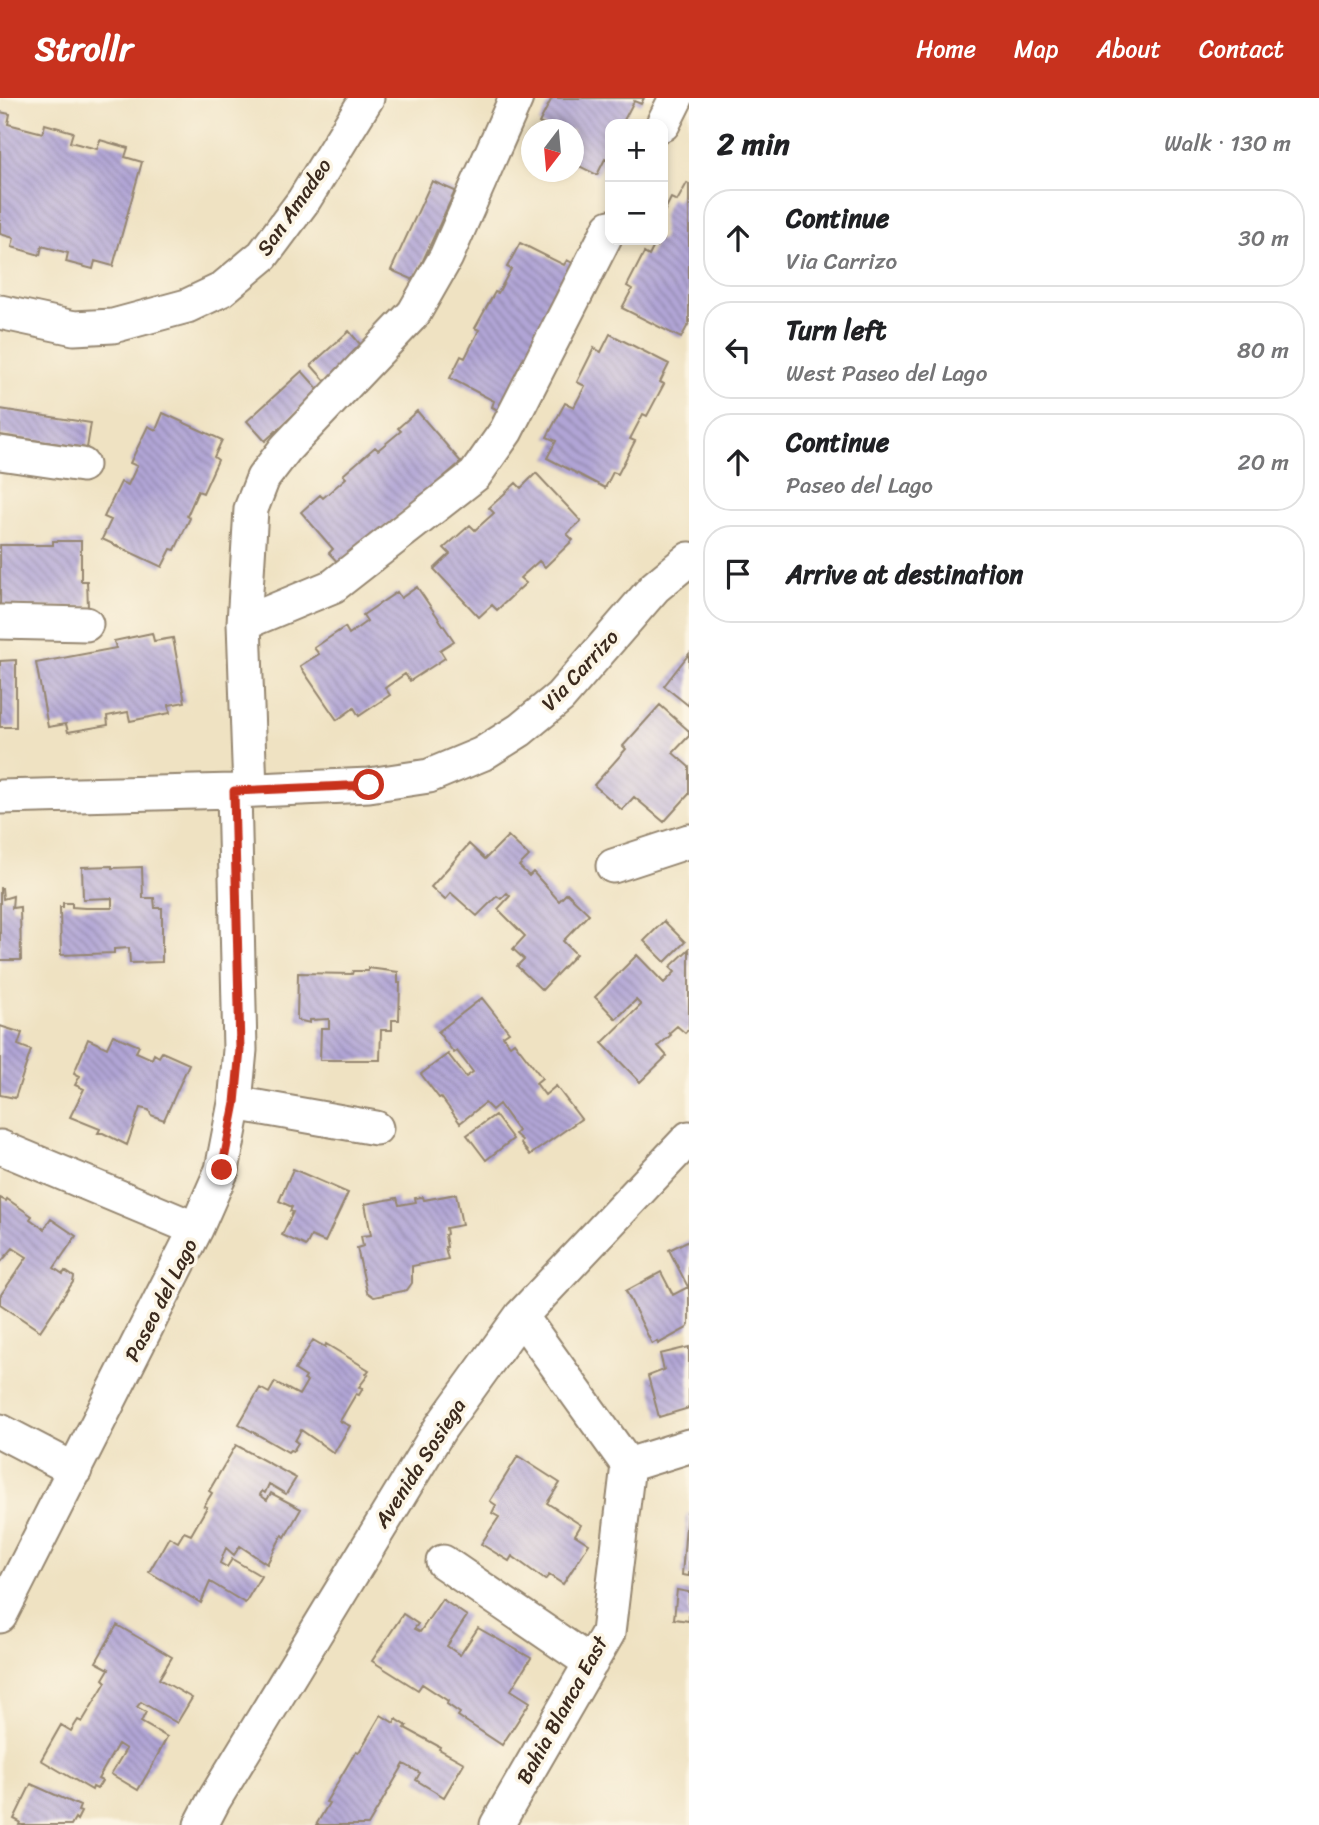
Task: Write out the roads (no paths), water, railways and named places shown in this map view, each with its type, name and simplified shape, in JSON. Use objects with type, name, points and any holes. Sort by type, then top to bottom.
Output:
[{"type":"street","name":"San Amadeo","points":[[0,312],[74,328],[113,326],[187,306],[221,290],[263,255],[304,200],[367,98]]},
{"type":"street","name":"Paseo del Lago","points":[[0,1616],[196,1229],[222,1170],[235,1103],[240,1050],[244,623],[251,509],[262,478],[286,448],[414,313],[446,257],[516,98]]},
{"type":"street","points":[[666,119],[676,98]]},
{"type":"street","points":[[244,623],[333,586],[475,475],[506,431],[605,238]]},
{"type":"street","points":[[0,453],[82,465]]},
{"type":"street","name":"Via Carrizo","points":[[0,797],[369,785],[429,776],[482,754],[520,730],[560,697],[655,587],[689,559]]},
{"type":"street","points":[[0,622],[86,624]]},
{"type":"street","points":[[613,866],[689,841]]},
{"type":"street","points":[[235,1103],[376,1128]]},
{"type":"street","name":"Avenida Sosiega","points":[[201,1825],[441,1427],[521,1316],[689,1138]]},
{"type":"street","points":[[0,1147],[196,1229]]},
{"type":"street","points":[[521,1316],[628,1465],[689,1446]]},
{"type":"street","points":[[0,1431],[75,1470]]},
{"type":"street","name":"Bahia Blanca East","points":[[497,1825],[608,1633],[628,1465]]},
{"type":"street","points":[[443,1562],[591,1663]]}]
